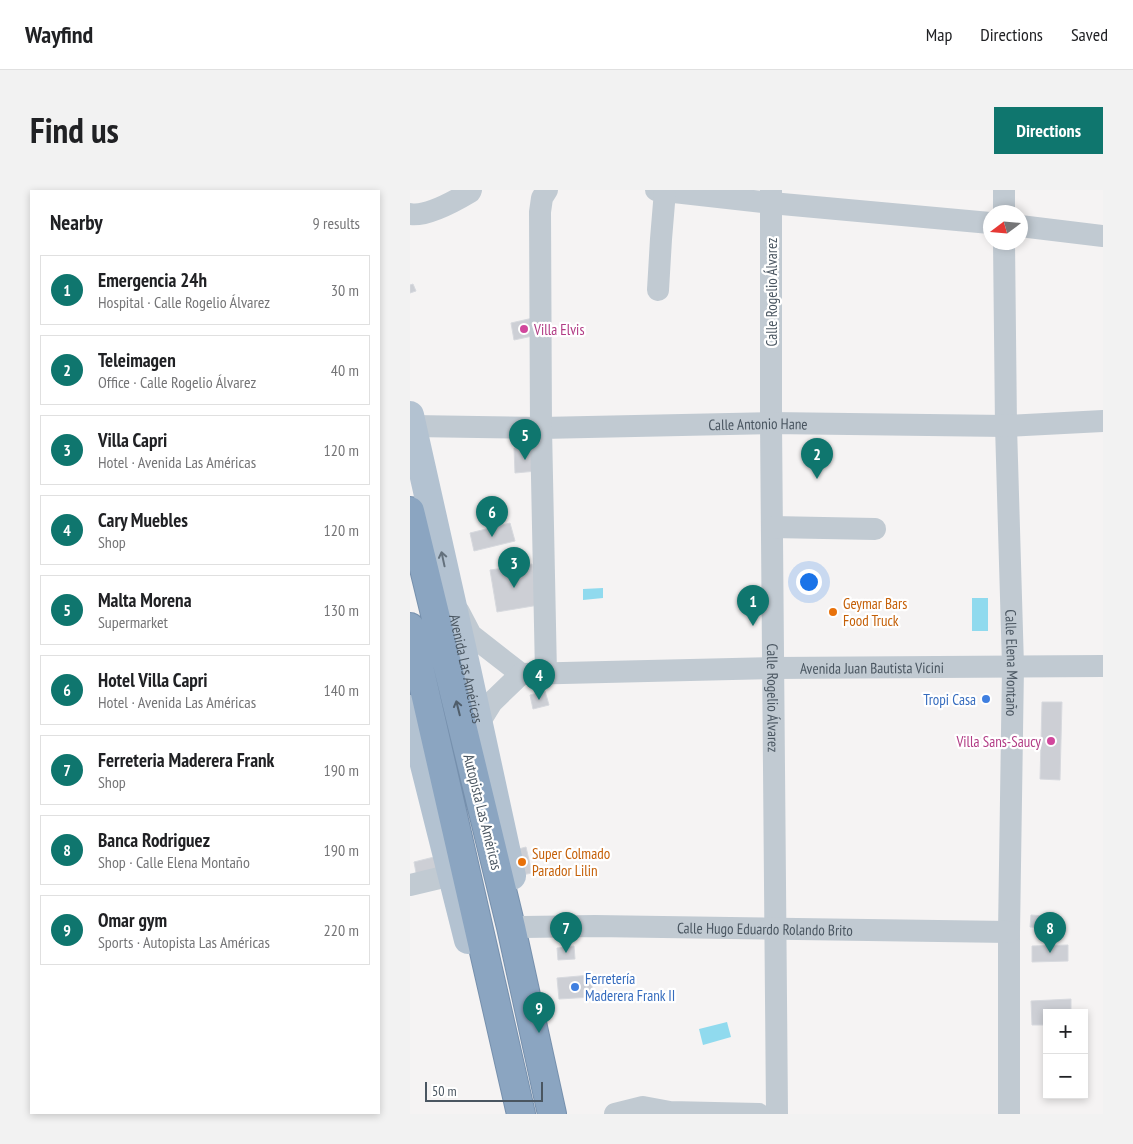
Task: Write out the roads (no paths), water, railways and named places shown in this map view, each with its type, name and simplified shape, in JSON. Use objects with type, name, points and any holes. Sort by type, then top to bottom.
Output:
[{"type":"highway","name":"Autopista Las Américas","points":[[410,511],[511,927],[552,1114]]},
{"type":"highway","name":"Autopista Las Américas","points":[[410,627],[521,1113]]},
{"type":"main road","name":"Avenida Las Américas","points":[[411,421],[452,599],[544,1028],[545,1050],[542,1069]]},
{"type":"main road","points":[[410,709],[500,1060],[509,1087],[521,1113]]},
{"type":"street","points":[[410,214],[416,215],[445,206],[472,190]]},
{"type":"street","points":[[546,674],[541,428],[540,212],[542,198],[547,190]]},
{"type":"street","points":[[658,290],[661,190],[771,197],[983,222]]},
{"type":"street","points":[[1004,190],[1004,205]]},
{"type":"street","name":"Calle Rogelio Álvarez","points":[[771,197],[777,1114]]},
{"type":"street","points":[[1028,227],[1103,236]]},
{"type":"street","name":"Calle Elena Montaño","points":[[1004,250],[1006,426],[1013,666],[1009,932],[1009,1114]]},
{"type":"street","name":"Calle Antonio Hane","points":[[411,421],[541,428],[771,423],[1006,426],[1103,421]]},
{"type":"street","points":[[772,527],[874,530]]},
{"type":"street","points":[[452,599],[471,635],[521,674],[492,702],[479,723]]},
{"type":"street","name":"Avenida Juan Bautista Vicini","points":[[521,674],[774,668],[1103,666]]},
{"type":"street","points":[[410,885],[452,875]]},
{"type":"street","name":"Calle Hugo Eduardo Rolando Brito","points":[[523,928],[595,926],[1009,932]]},
{"type":"street","points":[[615,1114],[643,1107],[670,1112],[759,1114]]},
{"type":"water","points":[[603,588],[603,598],[583,600],[583,589]]},
{"type":"water","points":[[972,598],[988,598],[988,631],[972,631]]},
{"type":"water","points":[[727,1022],[731,1037],[703,1045],[699,1029]]},
{"type":"place","name":"Villa Elvis","points":[[524,329]]},
{"type":"place","name":"Malta Morena","points":[[525,460]]},
{"type":"place","name":"Teleimagen","points":[[817,479]]},
{"type":"place","name":"Hotel Villa Capri","points":[[492,537]]},
{"type":"place","name":"Villa Capri","points":[[514,588]]},
{"type":"place","name":"Geymar Bars Food Truck","points":[[833,612]]},
{"type":"place","name":"Emergencia 24h","points":[[753,626]]},
{"type":"place","name":"Tropi Casa","points":[[986,699]]},
{"type":"place","name":"Cary Muebles","points":[[539,700]]},
{"type":"place","name":"Villa Sans-Saucy","points":[[1051,741]]},
{"type":"place","name":"Super Colmado Parador Lilin","points":[[522,862]]},
{"type":"place","name":"Ferreteria Maderera Frank","points":[[566,953]]},
{"type":"place","name":"Banca Rodriguez","points":[[1050,953]]},
{"type":"place","name":"Ferretería Maderera Frank II","points":[[575,987]]},
{"type":"place","name":"Omar gym","points":[[539,1033]]}]
